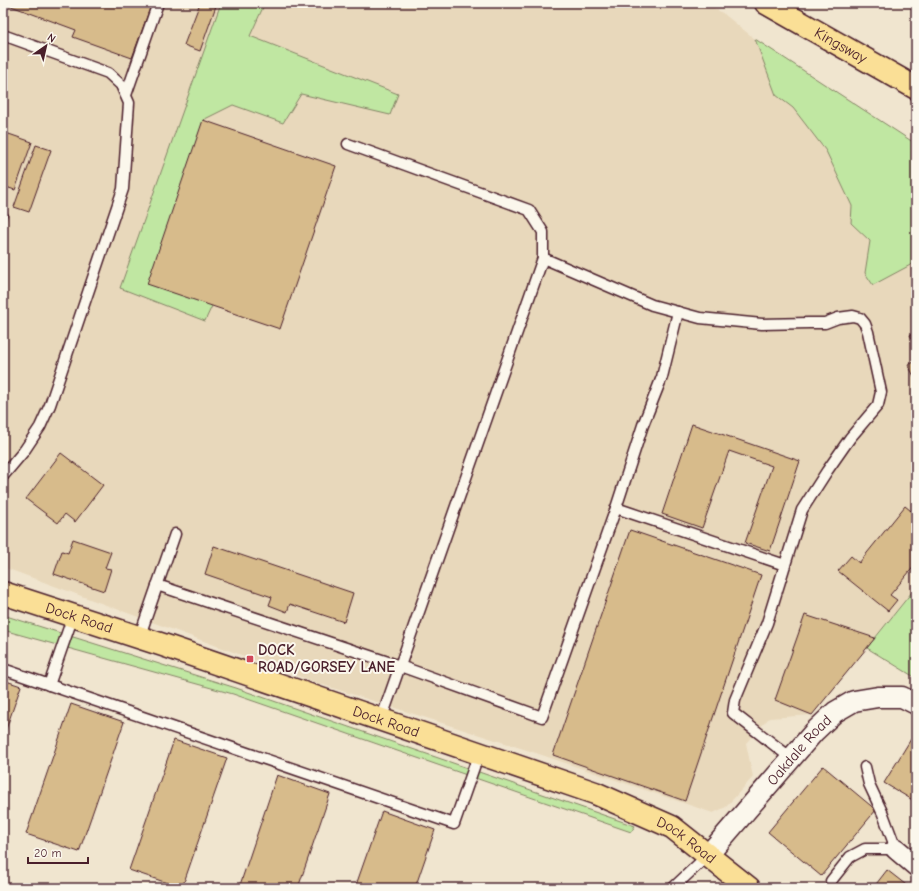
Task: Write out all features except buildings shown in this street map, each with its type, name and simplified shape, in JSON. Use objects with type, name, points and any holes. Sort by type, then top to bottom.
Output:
[{"type":"highway","name":"Kingsway","points":[[766,3],[916,88]]},
{"type":"highway","name":"Dock Road","points":[[3,593],[479,753],[595,794],[672,827],[749,888]]},
{"type":"street","name":"Oakdale Road","points":[[708,855],[814,732],[835,712],[854,701],[878,697],[902,697],[916,704]]},
{"type":"street","points":[[896,849],[916,866]]},
{"type":"lane","points":[[126,95],[158,3]]},
{"type":"lane","points":[[3,34],[108,73],[121,85],[129,103],[123,189],[50,405],[40,427],[24,452],[3,476]]},
{"type":"lane","points":[[348,144],[529,210],[543,232],[542,258],[381,720]]},
{"type":"lane","points":[[542,258],[652,305],[700,318],[762,324],[825,323],[838,318],[853,316],[860,318],[865,324],[881,392],[878,405],[850,438],[826,471],[802,510],[767,622],[735,700],[733,713],[791,758]]},
{"type":"lane","points":[[158,585],[400,666],[542,717],[616,508],[643,425],[662,377],[678,312]]},
{"type":"lane","points":[[616,508],[785,564]]},
{"type":"lane","points":[[139,638],[176,534]]},
{"type":"lane","points":[[49,685],[74,616]]},
{"type":"lane","points":[[3,669],[454,824],[479,753]]},
{"type":"lane","points":[[831,881],[850,857],[865,849],[896,849],[883,814],[869,784],[865,767]]},
{"type":"lane","points":[[673,888],[708,855]]},
{"type":"shaded area","points":[[3,3],[706,3],[724,14],[755,39],[916,144],[916,587],[812,715],[769,718],[746,743],[753,777],[726,807],[713,813],[533,752],[317,683],[3,567]]},
{"type":"green space","points":[[221,3],[265,3],[250,36],[398,94],[390,115],[301,94],[283,123],[233,105],[203,120],[212,306],[205,321],[120,288]]},
{"type":"green space","points":[[755,39],[916,144],[916,262],[873,285],[865,273],[870,241],[851,223],[852,206],[826,151],[793,108],[776,95]]},
{"type":"green space","points":[[916,587],[916,678],[867,648]]},
{"type":"green space","points":[[3,615],[236,688],[635,826],[631,832],[233,694],[3,630]]},
{"type":"place","name":"DOCK ROAD/GORSEY LANE","points":[[250,659]]}]
